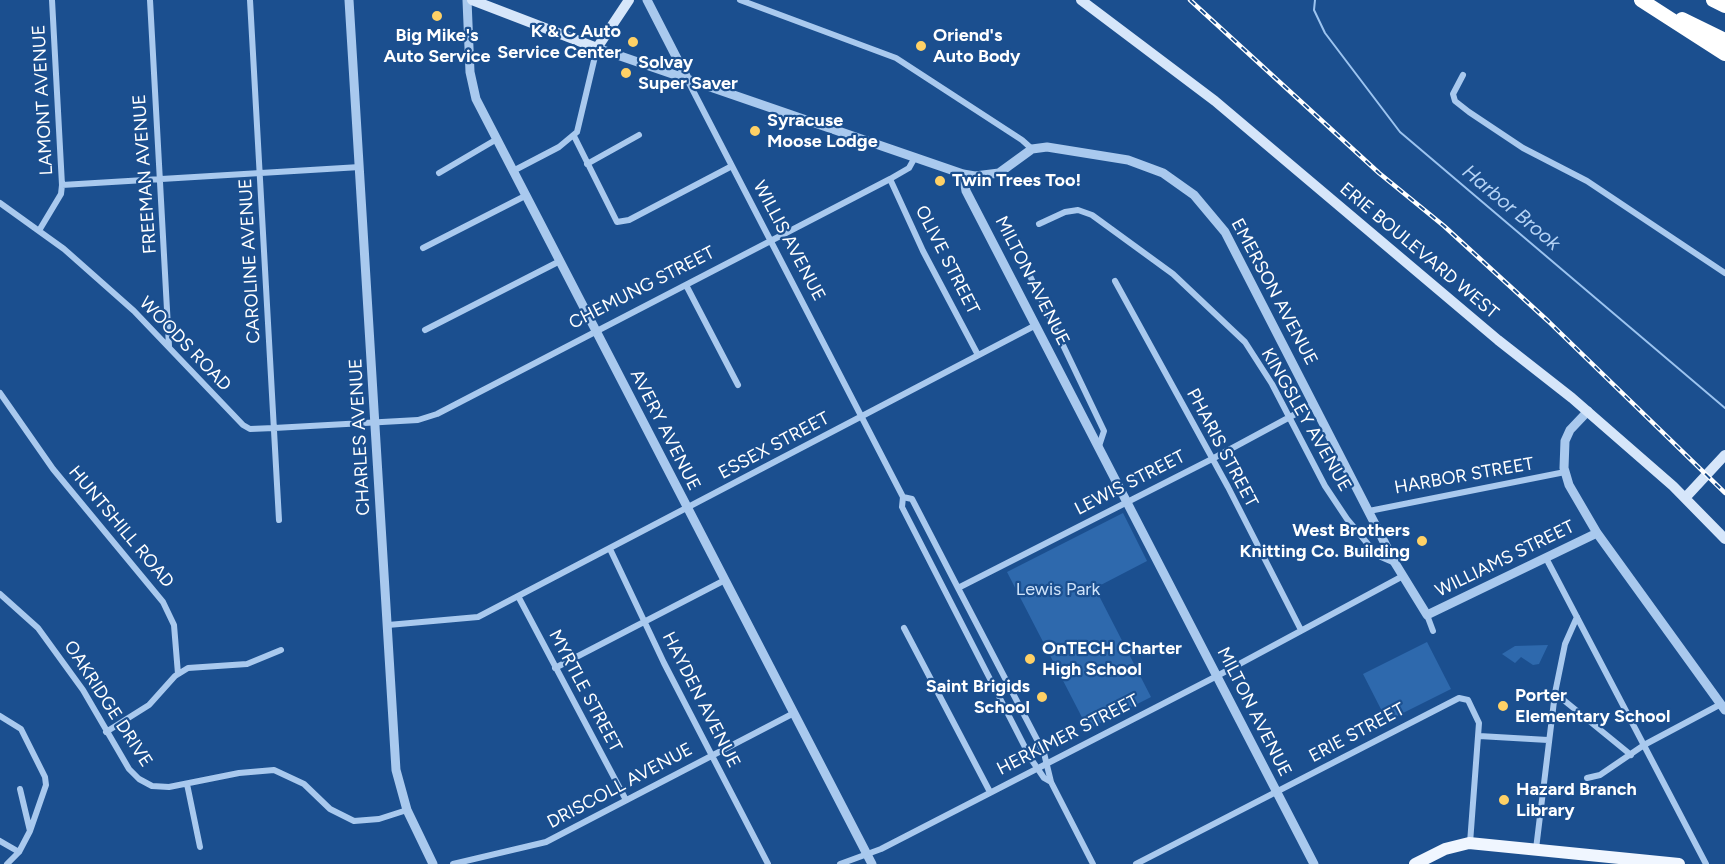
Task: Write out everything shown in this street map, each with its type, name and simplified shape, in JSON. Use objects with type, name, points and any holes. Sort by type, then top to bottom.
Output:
[{"type":"highway","points":[[1643,0],[1725,40]]},
{"type":"highway","points":[[1643,0],[1725,54]]},
{"type":"highway","points":[[1713,0],[1725,6]]},
{"type":"main road","points":[[472,0],[597,48],[629,0]]},
{"type":"main road","name":"ERIE BOULEVARD WEST","points":[[1081,0],[1223,108],[1488,332],[1588,411],[1684,498],[1725,539]]},
{"type":"main road","points":[[1684,498],[1725,455]]},
{"type":"main road","points":[[1415,864],[1445,849],[1469,843],[1536,849],[1589,860],[1679,864]]},
{"type":"street","name":"LAMONT AVENUE","points":[[39,229],[61,194],[62,185],[52,0]]},
{"type":"street","name":"FREEMAN AVENUE","points":[[150,0],[169,346]]},
{"type":"street","name":"CAROLINE AVENUE","points":[[250,0],[279,520]]},
{"type":"street","name":"CHARLES AVENUE","points":[[349,0],[396,770],[406,810],[433,864]]},
{"type":"street","name":"AVERY AVENUE","points":[[466,0],[472,91],[872,864]]},
{"type":"street","name":"WILLIS AVENUE","points":[[646,0],[903,496],[902,507],[1036,769],[1051,782]]},
{"type":"street","points":[[513,171],[574,136],[580,126],[597,48],[963,174],[975,176],[999,173],[1032,149],[896,58],[740,0]]},
{"type":"street","points":[[1463,75],[1453,89],[1455,101],[1523,148],[1578,176],[1725,273]]},
{"type":"street","points":[[587,164],[639,135]]},
{"type":"street","points":[[574,136],[614,219],[623,222],[732,165]]},
{"type":"street","points":[[439,173],[496,140]]},
{"type":"street","name":"EMERSON AVENUE","points":[[1032,149],[1047,147],[1128,160],[1162,173],[1194,195],[1225,232],[1395,563],[1433,631]]},
{"type":"street","name":"CHEMUNG STREET","points":[[376,422],[418,420],[437,414],[890,179],[909,168],[914,159]]},
{"type":"street","points":[[62,185],[360,167]]},
{"type":"street","name":"MILTON AVENUE","points":[[963,174],[966,191],[1314,864]]},
{"type":"street","name":"OLIVE STREET","points":[[890,179],[923,251],[978,355]]},
{"type":"street","points":[[423,248],[525,196]]},
{"type":"street","name":"WOODS ROAD","points":[[0,203],[39,229],[134,311],[243,425],[250,429],[274,429],[376,422]]},
{"type":"street","name":"KINGSLEY AVENUE","points":[[1039,224],[1065,212],[1078,210],[1092,215],[1155,260],[1245,342],[1272,384],[1325,486],[1347,519],[1372,549],[1381,557],[1395,563]]},
{"type":"street","points":[[425,330],[560,261]]},
{"type":"street","points":[[1029,276],[1104,430],[1098,446]]},
{"type":"street","name":"PHARIS STREET","points":[[1115,281],[1212,459],[1301,630]]},
{"type":"street","points":[[686,285],[738,385]]},
{"type":"street","name":"ESSEX STREET","points":[[388,625],[471,619],[688,509],[1036,325]]},
{"type":"street","name":"HUNTSHILL ROAD","points":[[0,393],[53,469],[163,602],[174,625],[178,674]]},
{"type":"street","name":"LEWIS STREET","points":[[958,588],[1212,459],[1314,404]]},
{"type":"street","points":[[1587,778],[1600,775],[1644,745],[1723,707],[1597,533],[1565,472],[1562,456],[1565,441],[1570,430],[1588,411]]},
{"type":"street","name":"HARBOR STREET","points":[[1369,511],[1565,472]]},
{"type":"street","name":"WILLIS AVENUE","points":[[903,496],[912,499],[958,588],[1047,763],[1051,782],[1093,864]]},
{"type":"street","name":"WILLIAMS STREET","points":[[1426,615],[1597,533]]},
{"type":"street","name":"HAYDEN AVENUE","points":[[610,549],[644,621],[768,864]]},
{"type":"street","points":[[1546,558],[1706,864]]},
{"type":"street","name":"HERKIMER STREET","points":[[840,864],[866,854],[1036,769],[1301,630],[1367,598],[1402,576]]},
{"type":"street","points":[[555,668],[724,580]]},
{"type":"street","name":"OAKRIDGE DRIVE","points":[[0,594],[38,628],[60,656],[129,769],[139,779],[161,787],[239,773],[274,770],[304,784],[330,809],[354,821],[379,819],[406,810]]},
{"type":"street","name":"MYRTLE STREET","points":[[518,597],[626,800]]},
{"type":"street","points":[[1536,849],[1555,693],[1565,644],[1578,617]]},
{"type":"street","points":[[904,628],[990,792]]},
{"type":"street","points":[[106,732],[149,705],[178,674],[188,668],[247,664],[281,650]]},
{"type":"street","points":[[1555,693],[1631,754]]},
{"type":"street","name":"ERIE STREET","points":[[1136,864],[1454,700],[1465,699],[1472,706],[1479,723],[1479,736]]},
{"type":"street","name":"DRISCOLL AVENUE","points":[[453,864],[546,842],[794,713]]},
{"type":"street","points":[[0,716],[21,729],[45,777],[46,785],[30,831],[19,852],[7,864]]},
{"type":"street","points":[[1469,843],[1479,736],[1548,740]]},
{"type":"street","points":[[187,783],[200,847]]},
{"type":"street","points":[[20,789],[30,831]]},
{"type":"street","points":[[0,841],[19,852]]},
{"type":"green space","name":"Lewis Park","points":[[1123,513],[1147,561],[1095,588],[1151,697],[1088,729],[1007,572]]},
{"type":"green space","points":[[1427,642],[1451,689],[1387,721],[1363,674]]},
{"type":"green space","points":[[1548,645],[1539,664],[1533,665],[1521,657],[1515,663],[1502,654],[1515,646]]},
{"type":"waterway","name":"Harbor Brook","points":[[1315,0],[1314,10],[1325,33],[1400,132],[1725,408]]},
{"type":"railway","points":[[1190,0],[1379,173],[1444,226],[1548,321],[1725,493]]},
{"type":"place","name":"Big Mike's Auto Service","points":[[437,16]]},
{"type":"place","name":"K & C Auto Service Center","points":[[633,42]]},
{"type":"place","name":"Oriend's Auto Body","points":[[921,46]]},
{"type":"place","name":"Solvay Super Saver","points":[[626,73]]},
{"type":"place","name":"Syracuse Moose Lodge","points":[[755,131]]},
{"type":"place","name":"Twin Trees Too!","points":[[940,181]]},
{"type":"place","name":"West Brothers Knitting Co. Building","points":[[1422,541]]},
{"type":"place","name":"OnTECH Charter High School","points":[[1030,659]]},
{"type":"place","name":"Saint Brigids School","points":[[1042,697]]},
{"type":"place","name":"Porter Elementary School","points":[[1503,706]]},
{"type":"place","name":"Hazard Branch Library","points":[[1504,800]]}]
